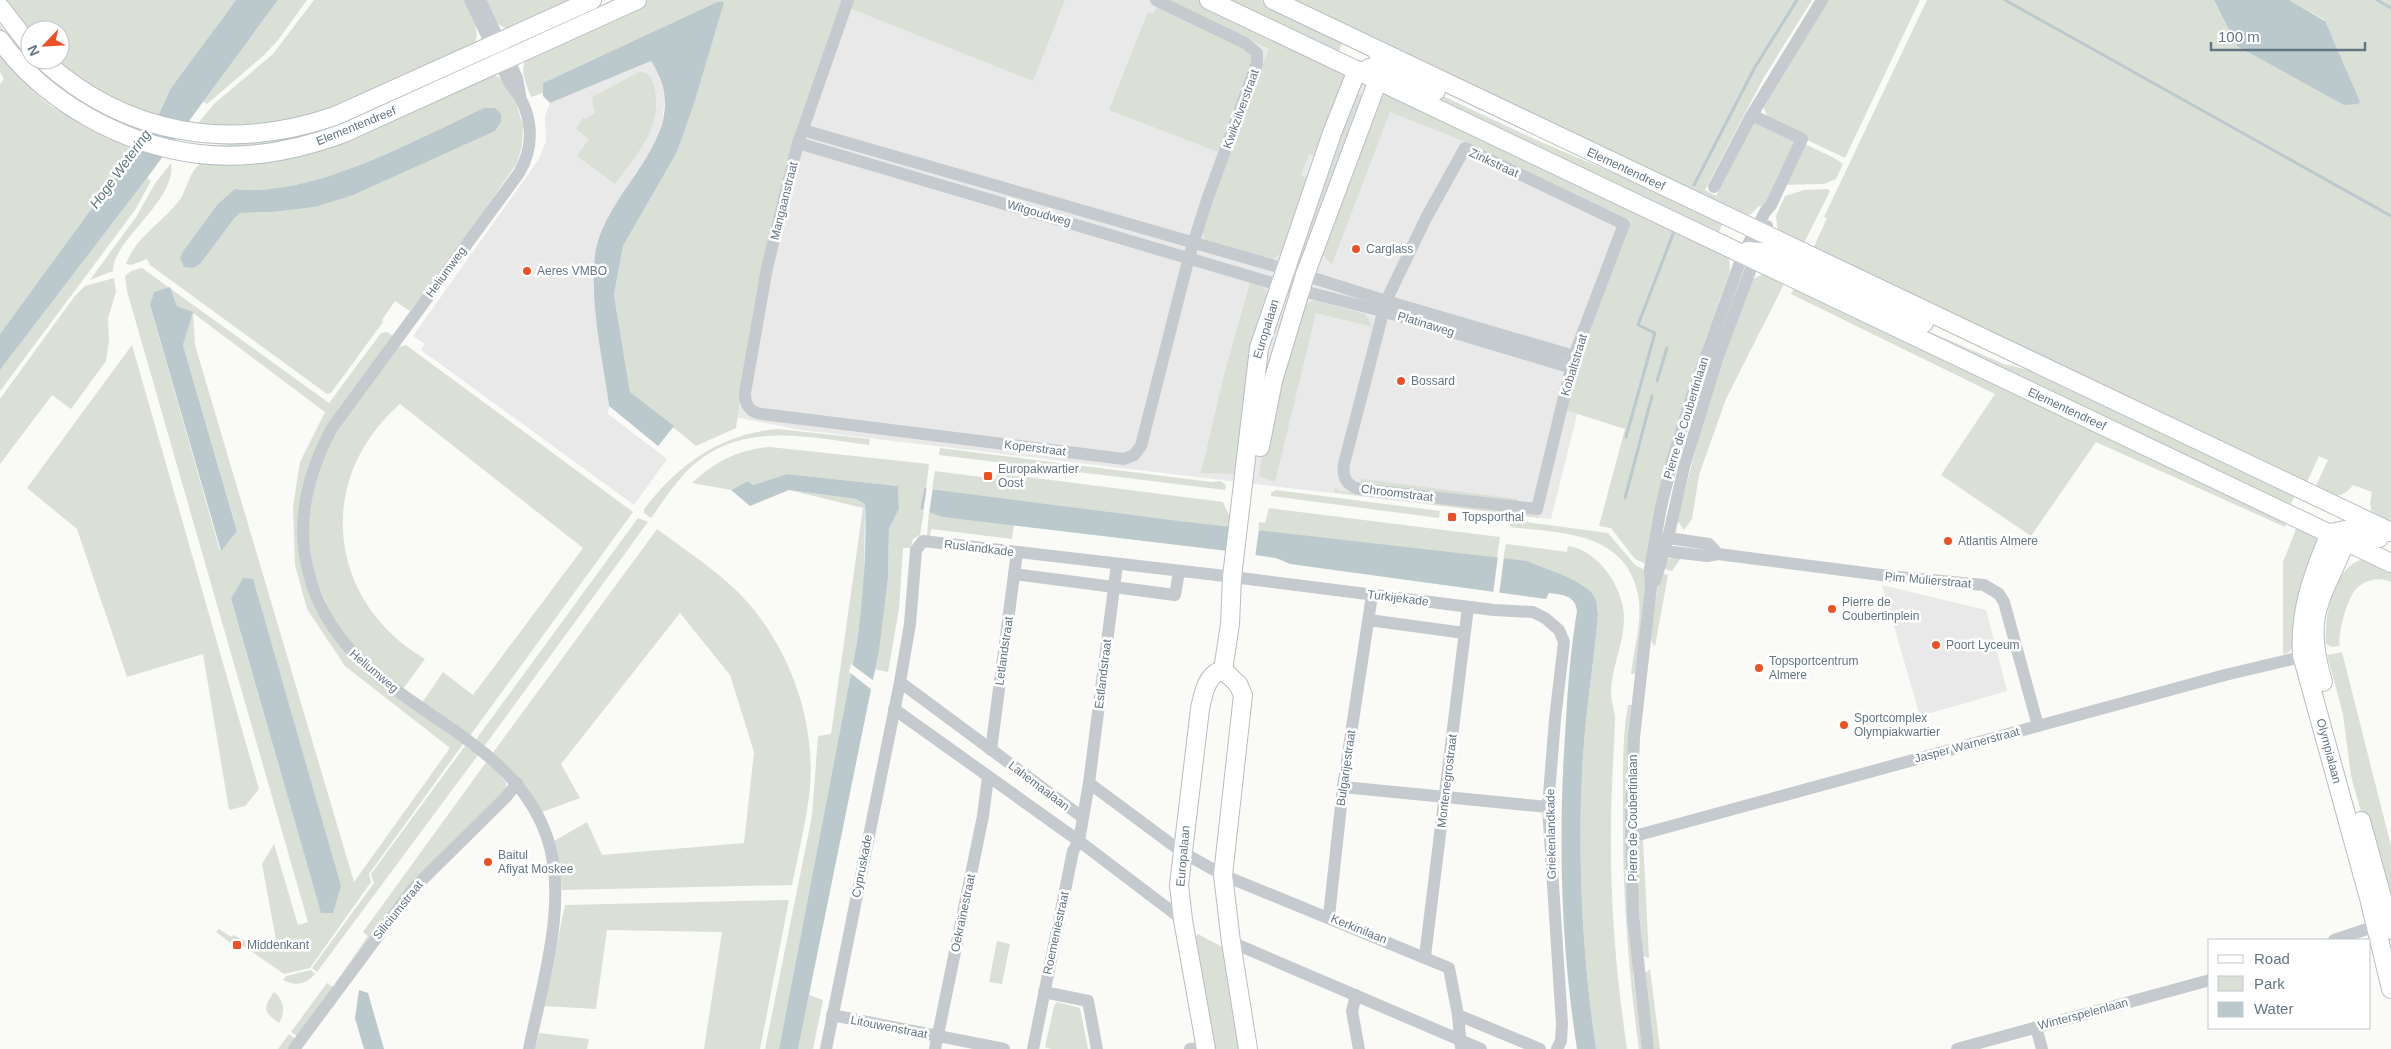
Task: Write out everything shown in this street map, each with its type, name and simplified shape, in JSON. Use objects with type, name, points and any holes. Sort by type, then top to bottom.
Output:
[{"type":"main road","name":"Elementendreef","points":[[56,70],[87,94],[108,106],[147,122],[194,133],[254,135],[313,124],[335,116],[592,0]]},
{"type":"main road","name":"Elementendreef","points":[[0,40],[30,74],[55,95],[95,120],[135,138],[181,151],[200,154],[241,155],[286,150],[315,143],[362,126],[637,0]]},
{"type":"main road","points":[[1210,0],[1357,70],[1379,66]]},
{"type":"main road","name":"Elementendreef","points":[[1273,0],[1379,66],[1752,255],[1801,267],[1929,325],[1979,336],[2305,492],[2343,529],[2391,563]]},
{"type":"main road","points":[[0,7],[20,33]]},
{"type":"main road","name":"Elementendreef","points":[[1379,66],[1582,148],[1760,232],[1801,267],[2293,516],[2343,529],[2391,532]]},
{"type":"main road","name":"Europalaan","points":[[1245,522],[1268,403],[1302,282],[1379,66]]},
{"type":"main road","name":"Europalaan","points":[[1201,1049],[1180,885],[1182,852],[1203,692],[1213,676],[1223,670],[1245,522],[1256,362],[1282,277],[1357,70]]},
{"type":"main road","name":"Elementendreef","points":[[2343,529],[2362,530],[2391,543]]},
{"type":"main road","name":"Olympialaan","points":[[2343,529],[2316,608],[2309,655],[2383,933],[2391,989]]},
{"type":"main road","points":[[1223,670],[1238,684],[1243,695],[1223,875],[1231,942],[1248,1049]]},
{"type":"street","points":[[470,0],[496,44]]},
{"type":"street","points":[[480,0],[496,44]]},
{"type":"street","name":"Mangaanstraat","points":[[748,408],[745,393],[767,268],[798,143],[848,0]]},
{"type":"street","name":"Kwikzilverstraat","points":[[1156,0],[1245,43],[1257,53],[1257,64],[1207,200],[1194,244]]},
{"type":"street","points":[[1714,187],[1752,115],[1822,0]]},
{"type":"street","name":"Heliumweg","points":[[496,44],[504,61],[518,82],[520,95],[526,108],[530,133],[525,163],[332,428],[311,473],[304,510],[303,530],[304,550],[312,583],[328,622],[344,645],[374,674],[470,743],[501,768],[517,783],[533,806],[543,826],[552,850],[557,886],[554,922],[529,1049]]},
{"type":"street","points":[[1752,115],[1802,139],[1771,205],[1773,214],[1760,232],[1752,255]]},
{"type":"street","name":"Witgoudweg","points":[[803,130],[1194,244],[1282,277]]},
{"type":"street","name":"Witgoudweg","points":[[798,143],[1189,257],[1282,277]]},
{"type":"street","name":"Zinkstraat","points":[[1384,306],[1426,218],[1465,148],[1624,224]]},
{"type":"street","name":"Kobaltstraat","points":[[1536,509],[1573,362],[1624,224]]},
{"type":"street","name":"Koperstraat","points":[[748,408],[753,412],[762,414],[1118,459],[1130,458],[1141,446],[1189,257],[1194,244]]},
{"type":"street","name":"Pierre de Coubertinlaan","points":[[1648,1049],[1637,964],[1631,837],[1634,737],[1651,586],[1650,574],[1654,542],[1672,458],[1694,389],[1752,255]]},
{"type":"street","name":"Pierre de Coubertinlaan","points":[[1651,586],[1666,544],[1698,416],[1752,255]]},
{"type":"street","name":"Platinaweg","points":[[1282,277],[1573,362]]},
{"type":"street","name":"Chroomstraat","points":[[1384,306],[1344,464],[1343,475],[1349,485],[1359,489],[1536,509]]},
{"type":"street","name":"Ruslandkade","points":[[900,682],[910,624],[916,550],[918,544],[923,541],[1178,572],[1239,570]]},
{"type":"street","points":[[1654,542],[1666,544]]},
{"type":"street","name":"Pim Mulierstraat","points":[[1666,544],[1707,556],[1718,554],[1889,576],[1984,585],[1993,588],[2004,602],[2038,726]]},
{"type":"street","name":"Letlandstraat","points":[[991,750],[1016,552]]},
{"type":"street","name":"Estlandstraat","points":[[1089,783],[1116,564]]},
{"type":"street","name":"Turkijekade","points":[[1239,570],[1372,595],[1468,607],[1533,612],[1552,622]]},
{"type":"street","name":"Ruslandkade","points":[[1014,574],[1114,586],[1175,596],[1178,572]]},
{"type":"street","name":"Bulgarijestraat","points":[[1329,916],[1343,787],[1372,595]]},
{"type":"street","name":"Montenegrostraat","points":[[1425,956],[1468,607]]},
{"type":"street","points":[[1369,620],[1464,633]]},
{"type":"street","name":"Griekenlandkade","points":[[1552,622],[1559,630],[1564,642],[1555,719],[1548,807],[1562,1024],[1561,1041],[1557,1049]]},
{"type":"street","name":"Jasper Warnerstraat","points":[[1631,837],[2038,726],[2309,655]]},
{"type":"street","name":"Cypruskade","points":[[826,1049],[900,682]]},
{"type":"street","name":"Lahemaalaan","points":[[900,682],[1082,817],[1089,783]]},
{"type":"street","name":"Lahemaalaan","points":[[894,709],[1078,841],[1183,920]]},
{"type":"street","name":"Oekraïnestraat","points":[[936,1043],[983,816],[988,777]]},
{"type":"street","name":"Siliciumstraat","points":[[294,1049],[412,889],[506,797],[517,783]]},
{"type":"street","points":[[1089,783],[1182,852]]},
{"type":"street","points":[[1343,787],[1548,807]]},
{"type":"street","name":"Roemeniëstraat","points":[[1033,1049],[1073,851],[1078,841],[1082,817]]},
{"type":"street","name":"Kerkinilaan","points":[[1182,852],[1223,875],[1329,916],[1449,968],[1458,1015],[1460,1045]]},
{"type":"street","points":[[2341,939],[2383,933]]},
{"type":"street","points":[[1231,942],[1356,995],[1460,1045],[1481,1049]]},
{"type":"street","name":"Winterspelenlaan","points":[[1957,1049],[2208,981]]},
{"type":"street","points":[[1044,992],[1088,1001],[1097,1049]]},
{"type":"street","points":[[1356,995],[1352,1011],[1359,1049]]},
{"type":"street","name":"Litouwenstraat","points":[[832,1015],[936,1043],[1004,1049]]},
{"type":"street","points":[[1458,1015],[1540,1049]]},
{"type":"street","points":[[2036,1027],[2042,1049]]},
{"type":"shaded area","points":[[833,0],[1192,0],[1648,218],[1589,367],[1551,519],[801,430],[735,417],[764,215]]},
{"type":"shaded area","name":"Aeres VMBO","points":[[651,61],[661,78],[665,99],[662,121],[656,142],[609,215],[595,253],[593,289],[609,406],[608,414],[667,459],[634,505],[421,350],[425,344],[413,336],[539,159],[546,141],[545,116],[550,103]]},
{"type":"shaded area","points":[[1882,585],[1986,610],[2007,691],[1920,716]]},
{"type":"green space","points":[[1,0],[236,0],[171,88],[158,116],[129,110],[67,70],[70,70],[70,20],[20,20],[20,26]]},
{"type":"green space","points":[[278,0],[307,0],[278,40],[264,55],[207,104],[203,102]]},
{"type":"green space","points":[[314,0],[465,0],[476,28],[476,40],[474,45],[345,106],[287,125],[194,128],[214,104],[273,54]]},
{"type":"green space","points":[[484,0],[578,0],[507,29],[498,24]]},
{"type":"green space","points":[[613,0],[625,0],[529,44],[526,39]]},
{"type":"green space","points":[[649,0],[842,0],[797,126],[771,228],[756,293],[736,428],[696,446],[630,392],[614,295],[623,246],[677,152],[694,104],[723,2],[717,2],[543,83],[543,93],[531,97],[523,73],[525,63],[533,53]]},
{"type":"green space","points":[[852,0],[1065,0],[1033,81],[849,8]]},
{"type":"green space","points":[[1166,0],[1198,0],[1336,66],[1342,70],[1346,79],[1317,157],[1309,154],[1301,175],[1309,179],[1284,251],[1272,260],[1206,241],[1202,231],[1249,98],[1269,49]]},
{"type":"green space","points":[[1222,0],[1261,0],[1344,40],[1337,55]]},
{"type":"green space","points":[[1285,0],[1812,0],[1763,79],[1705,190],[1716,196],[1754,119],[1843,164],[1836,179],[1824,184],[1778,185],[1762,207],[1759,206],[1751,214],[1743,216]]},
{"type":"green space","points":[[1825,0],[1920,0],[1845,158],[1774,124],[1769,120],[1762,104]]},
{"type":"green space","points":[[1927,0],[2214,0],[2237,46],[2325,20],[2289,0],[2391,0],[2391,527],[2372,514],[2370,503],[2372,492],[2353,485],[2349,490],[2335,496],[2314,490],[2328,460],[2319,456],[2305,486],[1812,251],[1827,218],[1824,217]]},
{"type":"green space","points":[[1157,7],[1248,51],[1251,57],[1251,67],[1218,152],[1109,110],[1148,12],[1153,14]]},
{"type":"green space","points":[[0,25],[20,48],[20,53],[0,32]]},
{"type":"green space","points":[[0,49],[32,89],[51,106],[138,145],[0,334],[0,84],[4,79],[0,72]]},
{"type":"green space","points":[[471,60],[473,64],[390,102],[370,116],[297,143],[213,149],[213,145],[270,142]]},
{"type":"green space","points":[[37,70],[45,70],[87,97],[150,128],[144,136],[57,91]]},
{"type":"green space","points":[[639,72],[647,74],[653,83],[656,100],[655,114],[652,127],[640,150],[615,184],[577,156],[589,139],[576,129],[583,118],[585,119],[595,113],[592,97]]},
{"type":"green space","points":[[493,75],[501,78],[516,103],[523,126],[522,146],[517,163],[476,223],[410,311],[395,301],[382,320],[383,322],[331,393],[327,394],[150,265],[147,259],[131,265],[126,264],[137,245],[181,198],[192,173],[199,165],[203,162],[251,160]],"holes":[[[484,108],[315,207],[273,212],[240,213],[232,221],[235,189],[265,189],[297,185],[330,176],[395,150]]]},
{"type":"green space","points":[[1409,80],[1541,142],[1724,220],[1719,232],[1593,172],[1573,167],[1405,88]]},
{"type":"green space","points":[[1353,91],[1365,97],[1299,268],[1298,259],[1333,157]]},
{"type":"green space","points":[[1390,93],[1729,256],[1730,271],[1687,391],[1648,565],[1635,559],[1611,528],[1599,526],[1625,429],[1565,410],[1585,345],[1631,220],[1464,141],[1390,112],[1332,264],[1321,253],[1380,97]]},
{"type":"green space","points":[[171,163],[170,177],[164,191],[123,246],[116,259],[113,271],[90,280],[136,217],[156,182]]},
{"type":"green space","points":[[147,178],[151,181],[135,210],[0,391],[0,370]]},
{"type":"green space","points":[[1828,189],[1830,191],[1802,247],[1778,231],[1776,216],[1785,196],[1804,190]]},
{"type":"green space","points":[[142,268],[169,287],[154,292],[150,306],[220,551],[237,530],[183,345],[192,312],[177,306],[171,289],[329,403],[381,333],[387,332],[393,336],[317,446],[302,568],[317,611],[342,649],[363,671],[463,744],[369,874],[371,882],[310,968],[284,974],[235,940],[232,944],[216,932],[219,929],[231,937],[233,935],[268,951],[276,940],[262,864],[274,844],[298,925],[308,922],[127,291],[125,276],[131,271]],"holes":[[[193,313],[325,412],[300,462],[293,507],[295,565],[307,609],[345,666],[450,748],[354,882],[195,345]],[[243,578],[321,913],[231,600]]]},
{"type":"green space","points":[[1765,273],[1786,280],[1726,399],[1699,475],[1692,519],[1684,530],[1677,520],[1713,385],[1753,279]]},
{"type":"green space","points":[[114,278],[116,292],[108,318],[109,340],[106,361],[71,409],[52,395],[0,464],[0,399],[74,297],[85,286]]},
{"type":"green space","points":[[1250,283],[1264,287],[1269,300],[1242,474],[1201,473],[1224,375]]},
{"type":"green space","points":[[1796,285],[2289,519],[2285,527],[2096,442],[2031,536],[1941,475],[1995,394],[1791,294]]},
{"type":"green space","points":[[1314,300],[1365,314],[1373,327],[1316,313],[1275,482],[1259,476],[1263,446],[1303,307]]},
{"type":"green space","points":[[1877,309],[2004,364],[2044,374],[2296,493],[2291,504],[2187,455],[2164,448]]},
{"type":"green space","points":[[132,345],[259,789],[245,806],[229,810],[203,654],[127,677],[77,529],[27,488]]},
{"type":"green space","points":[[406,345],[633,512],[469,737],[422,703],[443,672],[473,695],[583,548],[400,404],[372,434],[354,467],[344,503],[344,538],[351,573],[368,606],[392,635],[425,659],[403,689],[370,664],[335,623],[314,575],[308,535],[311,493],[328,443],[396,348]]},
{"type":"green space","points":[[778,429],[870,439],[869,445],[820,438],[772,436],[749,438],[727,445],[705,456],[685,473],[671,489],[651,518],[644,513],[644,509],[657,493],[686,465],[702,454],[738,437]]},
{"type":"green space","points":[[770,447],[929,464],[926,489],[924,488],[920,509],[924,510],[920,535],[913,539],[911,548],[903,548],[899,609],[888,672],[874,669],[888,577],[889,529],[899,509],[898,486],[787,474],[753,485],[748,481],[731,490],[692,483],[709,469],[728,458],[759,448]]},
{"type":"green space","points":[[940,448],[1212,482],[1220,481],[1226,485],[1225,490],[939,455]]},
{"type":"green space","points":[[935,471],[996,479],[997,473],[1223,502],[1230,517],[1230,528],[932,489]]},
{"type":"green space","points":[[1361,479],[1518,499],[1518,503],[1361,483]]},
{"type":"green space","points":[[1335,487],[1339,491],[1539,516],[1540,518],[1334,492]]},
{"type":"green space","points":[[789,490],[856,499],[865,504],[864,584],[857,642],[779,1049],[765,1049],[812,816],[818,736],[831,734],[863,508]]},
{"type":"green space","points":[[1276,490],[1440,511],[1439,518],[1271,496],[1271,493]]},
{"type":"green space","points":[[1269,508],[1500,537],[1497,558],[1258,531],[1259,522],[1265,523]]},
{"type":"green space","points":[[929,511],[943,517],[1014,524],[1012,539],[931,529],[930,536],[927,536]]},
{"type":"green space","points":[[638,518],[648,522],[483,748],[477,741],[477,738]]},
{"type":"green space","points":[[1511,520],[1608,533],[1635,565],[1647,571],[1636,674],[1631,674],[1639,624],[1638,594],[1631,573],[1619,558],[1605,547],[1588,539],[1569,534],[1510,527]]},
{"type":"green space","points":[[2298,524],[2316,536],[2318,540],[2298,641],[2288,653],[2283,654],[2283,562]]},
{"type":"green space","points":[[657,529],[710,568],[740,594],[773,637],[797,688],[809,741],[811,769],[809,796],[792,885],[562,890],[554,841],[587,822],[602,855],[744,843],[754,752],[730,675],[680,613],[561,764],[580,798],[542,812],[532,796],[492,754]]},
{"type":"green space","points":[[1506,544],[1567,552],[1568,546],[1587,553],[1609,575],[1615,584],[1622,603],[1624,626],[1611,693],[1615,719],[1611,799],[1611,853],[1615,937],[1627,1049],[1596,1049],[1584,940],[1581,794],[1584,739],[1598,614],[1595,598],[1582,584],[1528,561],[1503,559]]},
{"type":"green space","points":[[1681,558],[1672,571],[1661,568],[1667,560]]},
{"type":"green space","points":[[2365,559],[2391,568],[2391,582],[2382,579],[2367,581],[2355,590],[2343,618],[2339,641],[2340,646],[2332,647],[2326,644],[2326,633],[2329,607],[2333,594],[2338,581],[2345,571],[2354,563]]},
{"type":"green space","points":[[1660,573],[1668,575],[1655,646],[1652,643],[1650,631]]},
{"type":"green space","points":[[2342,652],[2391,846],[2391,896],[2385,897],[2351,776],[2343,714],[2327,655]]},
{"type":"green space","points":[[1628,705],[1632,705],[1633,975],[1643,1049],[1639,1049],[1635,1019],[1625,897],[1623,767]]},
{"type":"green space","points":[[465,746],[478,755],[317,972],[312,968],[374,883],[371,874]]},
{"type":"green space","points":[[487,761],[506,782],[506,788],[335,986],[368,936],[363,932]]},
{"type":"green space","points":[[1643,839],[1649,958],[1643,956],[1639,929],[1636,846]]},
{"type":"green space","points":[[789,900],[760,1049],[704,1049],[722,932],[607,930],[596,1009],[544,1006],[565,905]]},
{"type":"green space","points":[[1198,934],[1226,949],[1243,1049],[1210,1049],[1193,940]]},
{"type":"green space","points":[[997,941],[1010,944],[1002,984],[989,982]]},
{"type":"green space","points":[[1650,969],[1660,1049],[1652,1049],[1643,975]]},
{"type":"green space","points":[[311,970],[315,974],[304,982],[296,984],[283,980],[286,976]]},
{"type":"green space","points":[[327,983],[334,988],[298,1037],[291,1032]]},
{"type":"green space","points":[[274,992],[283,1006],[283,1015],[279,1023],[267,1013],[266,1009]]},
{"type":"green space","points":[[809,995],[823,1000],[813,1049],[798,1049]]},
{"type":"green space","points":[[1057,1002],[1080,1008],[1088,1049],[1051,1049],[1045,1047],[1054,1006]]},
{"type":"green space","points":[[539,1033],[589,1039],[587,1049],[535,1049]]},
{"type":"green space","points":[[289,1034],[296,1039],[289,1049],[278,1049]]},
{"type":"water","points":[[236,0],[278,0],[147,178],[0,370],[0,334],[138,145],[158,116],[171,88]]},
{"type":"water","points":[[2214,0],[2289,0],[2325,21],[2360,102],[2358,104],[2344,105],[2237,46]]},
{"type":"water","points":[[717,2],[724,2],[694,104],[677,152],[623,246],[614,295],[630,392],[674,426],[658,446],[609,406],[595,311],[594,273],[595,255],[602,230],[645,160],[657,136],[664,112],[663,87],[651,61],[550,103],[543,96],[543,83]]},
{"type":"water","points":[[484,108],[495,108],[501,114],[501,122],[495,131],[353,195],[315,207],[273,212],[240,213],[200,264],[193,268],[184,267],[180,258],[184,250],[218,204],[235,189],[265,189],[297,185],[330,176],[395,150]]},
{"type":"water","points":[[170,287],[177,306],[193,312],[183,345],[237,531],[221,551],[150,305],[154,292]]},
{"type":"water","points":[[787,474],[898,486],[899,509],[889,529],[888,577],[879,650],[798,1049],[779,1049],[857,642],[864,573],[865,504],[856,499],[789,490],[750,506],[731,490],[748,481],[753,485]]},
{"type":"water","points":[[924,488],[1179,521],[1528,561],[1584,586],[1596,600],[1598,614],[1586,721],[1581,794],[1584,940],[1596,1049],[1577,1049],[1571,1008],[1564,926],[1561,844],[1563,761],[1570,666],[1577,611],[1571,599],[1563,595],[1549,593],[1546,599],[1290,564],[1276,558],[1228,551],[943,517],[920,509]]},
{"type":"water","points":[[243,578],[253,579],[341,886],[333,913],[321,913],[231,599]]},
{"type":"water","points":[[359,990],[368,993],[384,1049],[364,1049],[355,1018]]},
{"type":"pier","points":[[927,486],[933,487],[929,514],[923,513]]},
{"type":"pier","points":[[1246,527],[1259,529],[1255,558],[1243,556]]},
{"type":"pier","points":[[1498,556],[1504,557],[1499,595],[1493,594]]},
{"type":"pier","points":[[851,664],[874,681],[872,690],[849,672]]},
{"type":"waterway","points":[[1694,185],[1755,67],[1797,0]]},
{"type":"waterway","points":[[2005,0],[2391,216]]},
{"type":"waterway","points":[[2377,0],[2391,8]]},
{"type":"waterway","points":[[1626,437],[1655,333],[1638,325],[1673,234]]},
{"type":"waterway","points":[[1657,381],[1667,348]]},
{"type":"waterway","points":[[1625,498],[1652,396]]},
{"type":"place","name":"Carglass","points":[[1356,249]]},
{"type":"place","name":"Aeres VMBO","points":[[527,271]]},
{"type":"place","name":"Bossard","points":[[1401,381]]},
{"type":"place","name":"Europakwartier Oost","points":[[988,476]]},
{"type":"place","name":"Topsporthal","points":[[1452,517]]},
{"type":"place","name":"Atlantis Almere","points":[[1948,541]]},
{"type":"place","name":"Pierre de Coubertinplein","points":[[1832,609]]},
{"type":"place","name":"Poort Lyceum","points":[[1936,645]]},
{"type":"place","name":"Topsportcentrum Almere","points":[[1759,668]]},
{"type":"place","name":"Sportcomplex Olympiakwartier","points":[[1844,725]]},
{"type":"place","name":"Baitul Afiyat Moskee","points":[[488,862]]},
{"type":"place","name":"Middenkant","points":[[237,945]]},
{"type":"water label","name":"Hoge Wetering","points":[[120,169]]}]
